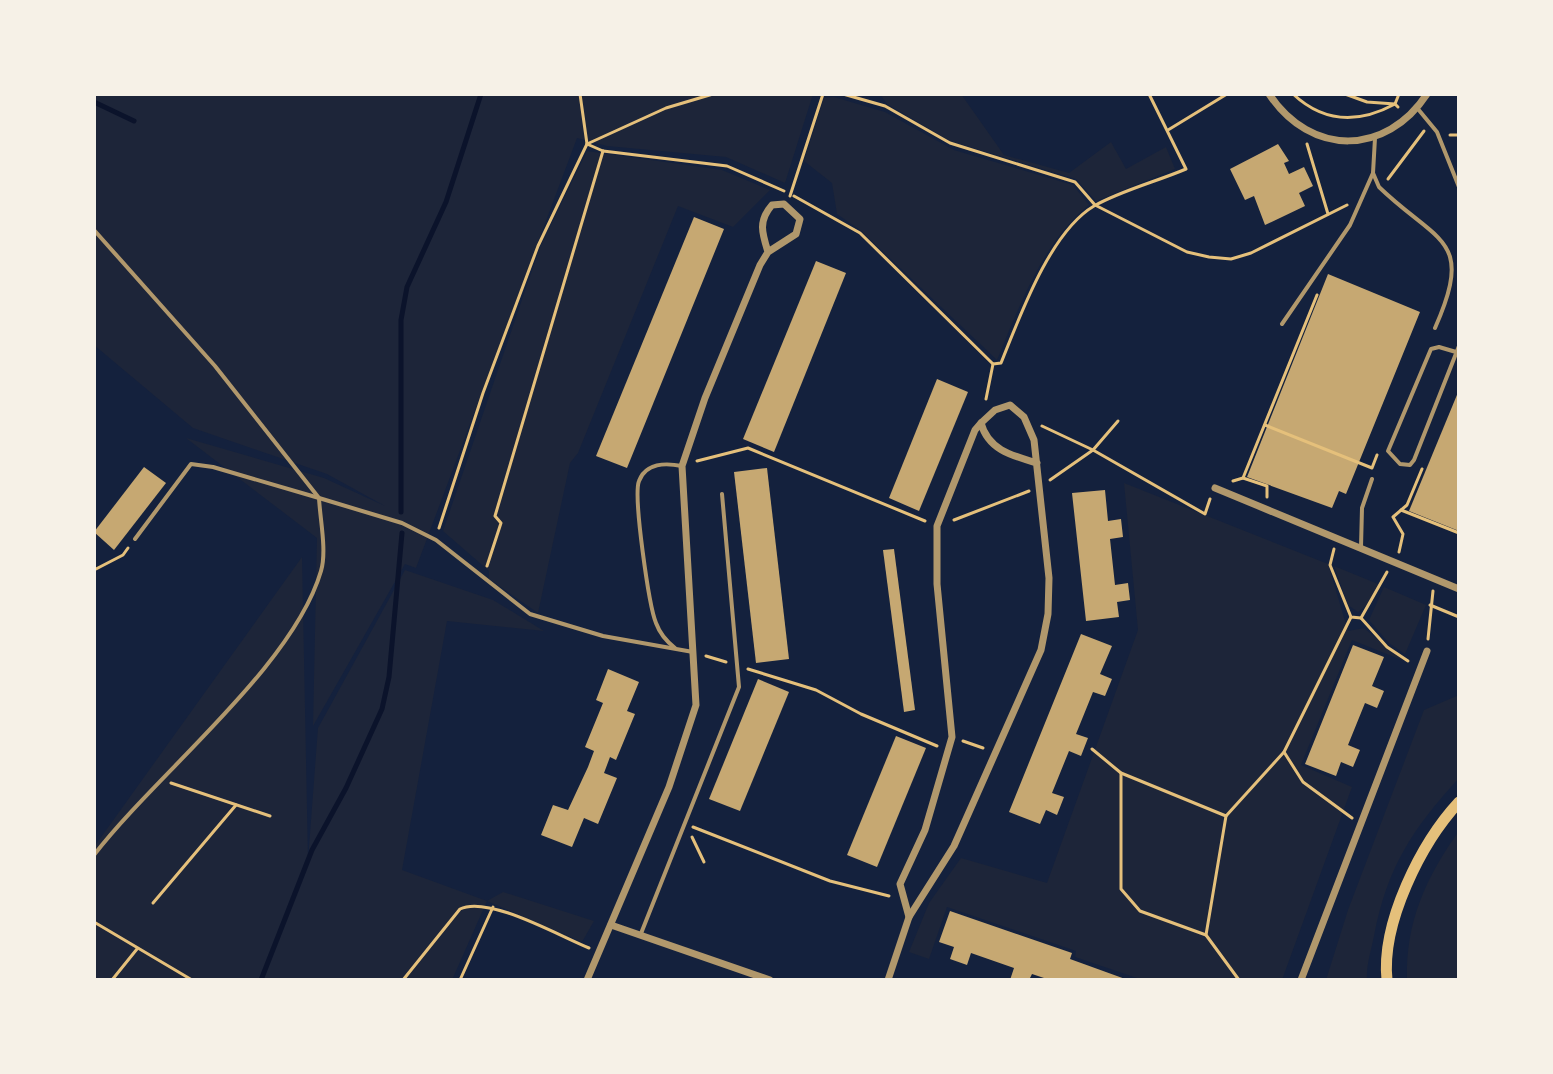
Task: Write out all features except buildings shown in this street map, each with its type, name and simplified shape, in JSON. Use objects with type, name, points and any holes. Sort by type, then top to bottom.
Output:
[{"type":"main road","points":[[1387,980],[1395,920],[1413,866],[1459,802]]},
{"type":"street","points":[[1269,94],[1302,127],[1329,141],[1367,141],[1375,138],[1418,109],[1427,94]]},
{"type":"street","points":[[587,980],[596,951],[611,925],[669,787],[696,705],[682,466],[705,398],[768,252],[796,234],[800,219],[784,204],[772,205],[764,214],[761,228],[768,252]]},
{"type":"street","points":[[888,980],[909,917],[954,846],[1041,650],[1048,614],[1049,578],[1037,463],[1034,440],[1024,417],[1010,405],[995,410],[975,430],[937,526],[937,584],[952,737],[925,830],[900,884],[909,917]]},
{"type":"street","points":[[981,423],[983,431],[999,449],[1037,463]]},
{"type":"street","points":[[1215,488],[1459,589]]},
{"type":"street","points":[[1301,980],[1427,651]]},
{"type":"street","points":[[611,925],[770,980]]},
{"type":"lane","points":[[1418,109],[1437,132],[1459,187]]},
{"type":"lane","points":[[1282,324],[1350,225],[1373,173],[1375,138]]},
{"type":"lane","points":[[1373,173],[1379,187],[1449,247],[1454,270],[1452,282],[1435,328]]},
{"type":"lane","points":[[94,230],[215,366],[319,498],[322,569],[296,626],[249,685],[94,855]]},
{"type":"lane","points":[[1456,352],[1439,347],[1431,349],[1388,451],[1400,464],[1410,465],[1414,460],[1459,346]]},
{"type":"lane","points":[[676,649],[664,639],[655,621],[638,507],[638,481],[648,469],[664,463],[682,466]]},
{"type":"lane","points":[[135,539],[191,464],[213,467],[402,523],[436,540],[514,604],[560,626],[695,652]]},
{"type":"lane","points":[[1361,549],[1362,508],[1372,479]]},
{"type":"lane","points":[[640,936],[739,687],[722,494]]},
{"type":"path","points":[[436,540],[483,393],[532,261],[587,144],[580,94]]},
{"type":"path","points":[[587,144],[666,108],[713,94]]},
{"type":"path","points":[[791,194],[820,94]]},
{"type":"path","points":[[843,94],[885,106],[950,143],[1075,182],[1095,205],[1187,252],[1231,259],[1260,249],[1349,204]]},
{"type":"path","points":[[993,364],[1001,363],[1021,314],[1068,226],[1095,205],[1186,169],[1149,94]]},
{"type":"path","points":[[1168,130],[1227,94]]},
{"type":"path","points":[[1293,94],[1311,111],[1334,117],[1379,113],[1395,104],[1399,94]]},
{"type":"path","points":[[1345,94],[1367,102],[1395,104]]},
{"type":"path","points":[[1302,127],[1328,214]]},
{"type":"path","points":[[587,144],[603,151],[727,166],[791,194],[860,233],[993,364]]},
{"type":"path","points":[[483,577],[501,523],[495,516],[603,151]]},
{"type":"path","points":[[1024,417],[1093,450],[1205,514],[1215,488],[1243,478],[1321,285]]},
{"type":"path","points":[[981,423],[993,364]]},
{"type":"path","points":[[682,466],[748,448],[937,526],[1039,487],[1093,450],[1118,421]]},
{"type":"path","points":[[1264,425],[1372,468],[1378,453]]},
{"type":"path","points":[[1401,510],[1459,533]]},
{"type":"path","points":[[1393,517],[1403,534],[1399,552]]},
{"type":"path","points":[[94,570],[123,555],[135,539]]},
{"type":"path","points":[[1206,935],[1226,816],[1284,752],[1351,617],[1330,565],[1337,539]]},
{"type":"path","points":[[1361,618],[1392,561]]},
{"type":"path","points":[[1427,651],[1434,579]]},
{"type":"path","points":[[1430,605],[1459,617]]},
{"type":"path","points":[[1351,617],[1361,618],[1387,647],[1420,668]]},
{"type":"path","points":[[695,652],[816,690],[861,714],[948,750]]},
{"type":"path","points":[[959,740],[996,752]]},
{"type":"path","points":[[1092,749],[1121,773],[1226,816]]},
{"type":"path","points":[[1284,752],[1303,782],[1359,824]]},
{"type":"path","points":[[1121,773],[1121,889],[1140,911],[1206,935],[1239,980]]},
{"type":"path","points":[[161,779],[270,816]]},
{"type":"path","points":[[153,903],[236,805]]},
{"type":"path","points":[[686,824],[704,862]]},
{"type":"path","points":[[686,824],[830,881],[905,900]]},
{"type":"path","points":[[403,980],[460,909],[470,904],[493,907],[596,951]]},
{"type":"path","points":[[460,980],[493,907]]},
{"type":"path","points":[[94,922],[192,980]]},
{"type":"path","points":[[112,980],[137,949]]},
{"type":"shaded area","points":[[94,94],[813,94],[785,183],[726,157],[607,146],[577,138],[416,568],[405,564],[313,726],[317,538],[186,438],[324,478],[385,506],[327,474],[193,428],[94,345]]},
{"type":"shaded area","points":[[880,94],[961,94],[1004,155],[1069,173],[1111,142],[1126,169],[1166,147],[1175,169],[1096,201],[1076,179],[950,141],[887,104]]},
{"type":"shaded area","points":[[834,97],[885,112],[954,150],[1073,185],[1089,205],[1058,237],[1045,256],[997,360],[860,230],[837,214],[832,183],[804,161],[824,98]]},
{"type":"shaded area","points":[[587,151],[722,170],[770,190],[733,227],[678,206],[578,453],[570,463],[538,613],[489,579],[489,571],[443,531],[540,247]]},
{"type":"shaded area","points":[[1124,483],[1328,564],[1348,631],[1364,628],[1404,661],[1352,640],[1301,765],[1352,787],[1282,980],[1143,980],[1075,957],[1076,951],[947,907],[929,959],[909,952],[929,903],[961,858],[1047,883],[1138,630]]},
{"type":"shaded area","points":[[302,557],[308,860],[318,728],[405,570],[493,600],[544,631],[447,621],[402,870],[487,901],[452,980],[94,980],[94,847]]},
{"type":"shaded area","points":[[1334,566],[1378,584],[1368,604],[1358,612],[1348,605]]},
{"type":"shaded area","points":[[1384,587],[1426,605],[1405,654],[1389,643],[1369,620]]},
{"type":"shaded area","points":[[1459,695],[1459,778],[1415,832],[1394,870],[1379,912],[1367,980],[1326,980],[1348,910],[1424,710]]},
{"type":"shaded area","points":[[1459,831],[1459,980],[1407,980],[1410,939],[1420,901]]},
{"type":"shaded area","points":[[503,892],[594,921],[582,942],[487,901]]},
{"type":"waterway","points":[[401,512],[401,320],[407,287],[446,202],[481,94]]},
{"type":"waterway","points":[[94,102],[134,121]]},
{"type":"waterway","points":[[261,980],[312,850],[346,788],[382,709],[389,677],[402,533]]}]
